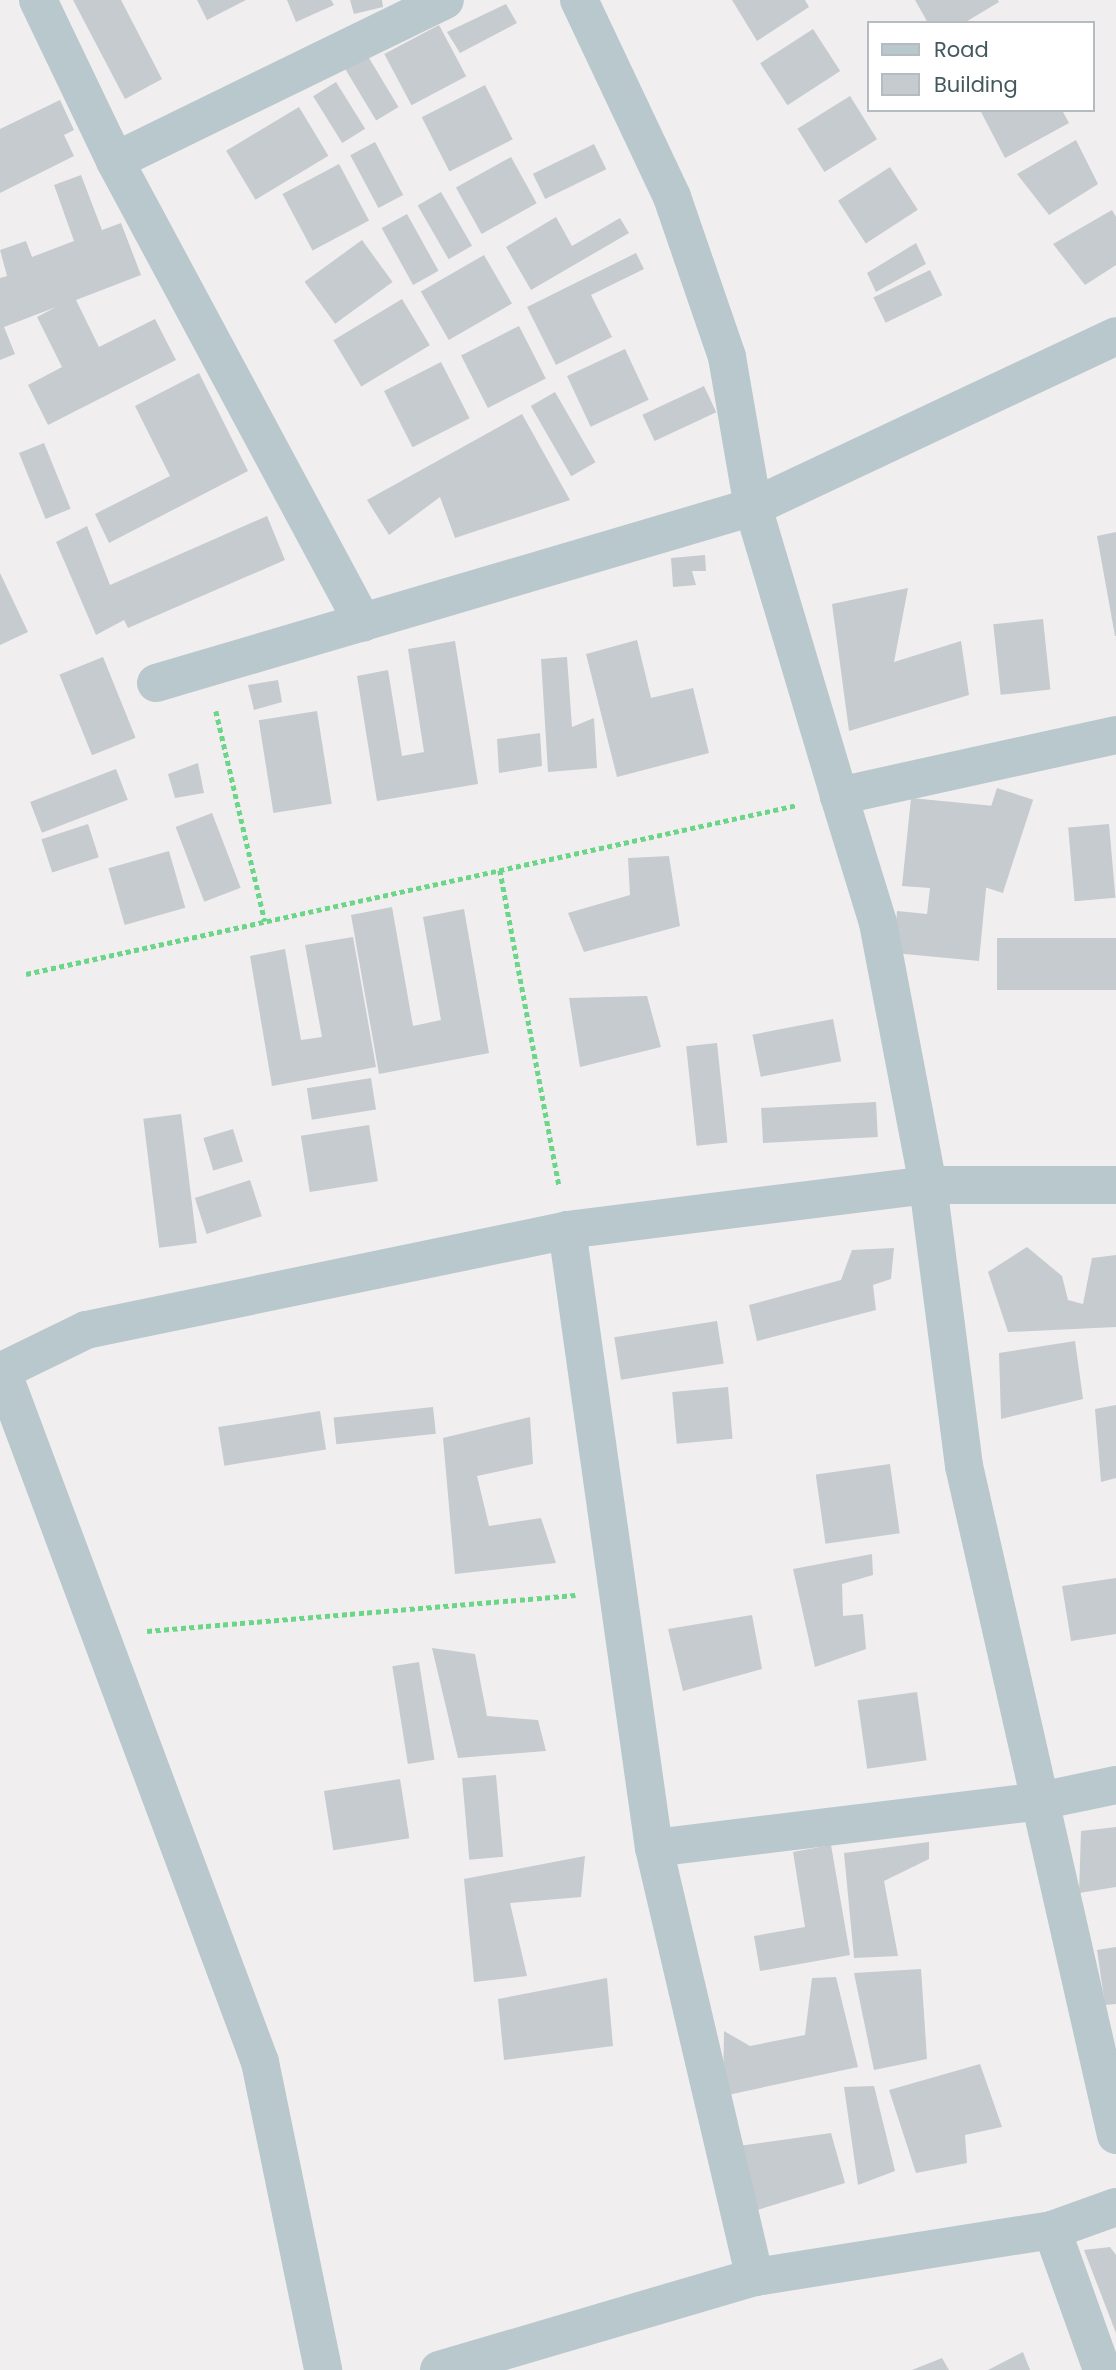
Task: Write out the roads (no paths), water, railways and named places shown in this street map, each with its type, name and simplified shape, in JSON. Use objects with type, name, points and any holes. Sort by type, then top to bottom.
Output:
[{"type":"street","points":[[38,0],[115,161],[363,623]]},
{"type":"street","points":[[115,161],[445,0]]},
{"type":"street","points":[[579,0],[672,197],[723,345],[753,507],[878,923],[928,1185],[964,1466],[1116,2135]]},
{"type":"street","points":[[156,683],[753,507],[1116,336]]},
{"type":"street","points":[[839,796],[1116,734]]},
{"type":"street","points":[[323,2370],[260,2062],[1,1371],[86,1330],[567,1230],[928,1185],[1116,1185]]},
{"type":"street","points":[[567,1230],[654,1848],[755,2277]]},
{"type":"street","points":[[654,1848],[1040,1801],[1116,1785]]},
{"type":"street","points":[[439,2370],[755,2277],[1052,2230],[1116,2207]]},
{"type":"street","points":[[1052,2230],[1102,2370]]}]
